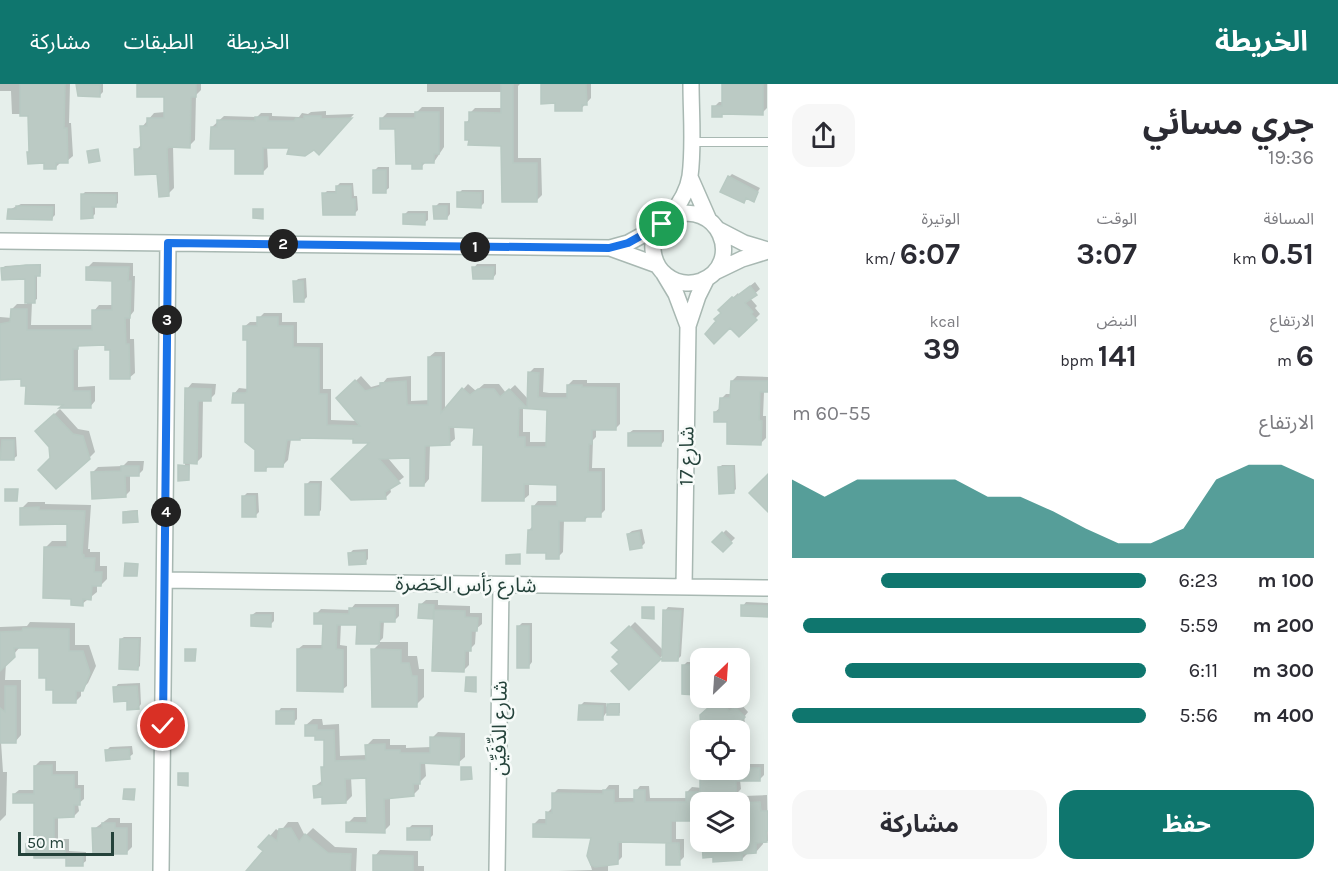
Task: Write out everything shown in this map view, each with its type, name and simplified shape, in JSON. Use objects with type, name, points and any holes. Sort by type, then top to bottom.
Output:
[{"type":"street","points":[[661,270],[653,255],[656,233],[681,199],[690,177],[691,84]]},
{"type":"street","points":[[690,177],[708,218],[719,230],[744,243],[768,250]]},
{"type":"street","points":[[0,241],[609,248],[628,243],[665,221],[687,212],[708,218]]},
{"type":"street","points":[[711,275],[723,252],[723,241],[719,230]]},
{"type":"street","points":[[161,871],[168,243]]},
{"type":"street","points":[[609,248],[661,270],[681,282],[699,282],[742,259],[768,250]]},
{"type":"street","name":"شارع 17","points":[[661,270],[676,294],[688,326]]},
{"type":"street","name":"شارع 17","points":[[684,587],[688,326],[698,296],[711,275]]},
{"type":"street","name":"شارع رَأس الحَضرة","points":[[165,580],[768,588]]},
{"type":"street","name":"شارع الدِّفَيِّن","points":[[497,871],[501,585]]},
{"type":"lane","points":[[691,142],[768,142]]},
{"type":"building","points":[[20,84],[65,84],[64,128],[67,128],[68,163],[56,163],[56,169],[44,169],[44,163],[28,164],[28,116],[20,116]]},
{"type":"building","points":[[76,84],[100,85],[100,97],[78,96]]},
{"type":"building","points":[[137,84],[196,84],[196,97],[191,97],[190,148],[169,147],[167,149],[169,196],[159,197],[157,174],[135,175],[134,149],[141,149],[140,126],[147,126],[147,118],[164,118],[164,97],[137,97]]},
{"type":"building","points":[[501,84],[513,84],[513,163],[537,163],[537,202],[502,202],[501,146],[468,145],[469,140],[465,140],[465,122],[469,122],[469,112],[501,113]]},
{"type":"building","points":[[541,84],[586,84],[587,105],[582,105],[582,111],[555,111],[555,103],[541,104]]},
{"type":"building","points":[[722,84],[763,84],[763,115],[722,114],[722,117],[712,117],[712,106],[722,106]]},
{"type":"building","points":[[415,112],[439,112],[439,154],[434,154],[434,163],[422,163],[422,169],[412,169],[412,164],[396,164],[395,129],[380,129],[380,118],[415,118]]},
{"type":"building","points":[[304,116],[321,116],[321,119],[352,118],[319,155],[314,150],[305,156],[287,154],[289,148],[263,148],[263,174],[235,174],[235,149],[210,149],[211,127],[217,127],[217,120],[255,121],[255,117],[268,117],[268,121],[294,121],[296,118],[304,119]]},
{"type":"building","points":[[98,149],[100,161],[89,163],[87,151]]},
{"type":"building","points":[[373,170],[386,170],[386,193],[373,193]]},
{"type":"building","points":[[728,176],[758,192],[754,202],[746,198],[744,203],[720,192]]},
{"type":"building","points":[[336,186],[351,186],[351,199],[355,199],[355,215],[323,215],[322,193],[336,193]]},
{"type":"building","points":[[457,192],[481,193],[481,208],[457,207]]},
{"type":"building","points":[[81,194],[116,195],[116,207],[92,207],[93,218],[81,219]]},
{"type":"building","points":[[16,206],[53,207],[52,220],[7,219],[8,209],[16,209]]},
{"type":"building","points":[[433,206],[447,206],[447,219],[434,219]]},
{"type":"building","points":[[253,209],[263,209],[263,219],[253,218]]},
{"type":"building","points":[[403,214],[425,214],[425,225],[403,224]]},
{"type":"building","points":[[40,265],[40,276],[35,276],[35,303],[25,303],[25,279],[2,280],[1,268]]},
{"type":"building","points":[[86,267],[129,267],[130,318],[125,318],[126,344],[129,344],[130,379],[110,379],[110,350],[105,350],[105,345],[78,346],[78,349],[73,349],[73,391],[90,391],[91,408],[59,408],[63,405],[25,404],[26,386],[21,386],[21,379],[0,380],[0,324],[10,322],[11,309],[27,309],[27,330],[92,330],[92,310],[112,310],[112,281],[86,280]]},
{"type":"building","points":[[472,267],[494,267],[493,279],[473,279]]},
{"type":"building","points":[[293,281],[303,281],[304,302],[294,302]]},
{"type":"building","points":[[750,286],[757,295],[745,303],[757,320],[739,337],[730,328],[714,344],[705,334],[716,321],[714,319],[721,313],[718,310],[732,297],[734,298]]},
{"type":"building","points":[[257,317],[278,317],[278,326],[293,326],[293,347],[319,348],[319,394],[327,394],[327,425],[360,426],[336,398],[355,380],[365,391],[380,387],[380,383],[406,381],[407,405],[428,405],[428,357],[441,357],[441,413],[462,388],[470,395],[478,389],[494,389],[500,397],[509,389],[527,408],[528,372],[539,373],[538,397],[543,398],[567,398],[567,385],[616,388],[616,430],[592,430],[592,444],[589,444],[588,472],[601,472],[601,517],[585,517],[585,521],[559,521],[559,559],[546,559],[546,553],[527,553],[528,530],[532,530],[532,506],[557,506],[557,485],[524,484],[524,501],[482,501],[483,445],[473,445],[474,428],[449,427],[450,445],[425,446],[424,486],[410,486],[410,458],[379,459],[400,483],[385,492],[386,499],[351,500],[331,479],[369,443],[353,443],[353,439],[300,438],[300,440],[287,440],[283,467],[266,467],[266,471],[255,471],[255,450],[245,442],[245,403],[232,403],[233,393],[247,392],[247,340],[243,340],[243,326],[257,326]],"holes":[[[519,408],[547,410],[546,447],[525,447],[525,437],[518,437]]]},
{"type":"building","points":[[731,381],[768,381],[768,392],[760,392],[761,445],[727,444],[727,422],[714,422],[714,412],[719,412],[720,398],[730,398]]},
{"type":"building","points":[[185,388],[211,389],[211,401],[198,401],[197,464],[184,463]]},
{"type":"building","points":[[54,414],[73,434],[83,436],[90,459],[56,489],[38,470],[50,458],[49,447],[35,431]]},
{"type":"building","points":[[628,433],[661,433],[661,446],[628,446]]},
{"type":"building","points":[[2,440],[14,440],[14,460],[0,460]]},
{"type":"building","points":[[178,465],[189,466],[189,480],[178,481]]},
{"type":"building","points":[[121,466],[139,466],[139,476],[125,476],[126,497],[92,499],[91,472],[121,471]]},
{"type":"building","points":[[733,466],[734,493],[719,494],[718,467]]},
{"type":"building","points":[[768,474],[768,512],[749,493]]},
{"type":"building","points":[[305,484],[319,484],[319,515],[305,515]]},
{"type":"building","points":[[5,489],[18,489],[17,501],[5,501]]},
{"type":"building","points":[[242,496],[255,496],[256,517],[242,517]]},
{"type":"building","points":[[39,507],[39,510],[85,511],[82,554],[84,558],[95,558],[94,572],[102,572],[101,586],[92,586],[91,600],[83,599],[83,606],[71,605],[71,599],[43,598],[44,547],[67,547],[67,524],[20,525],[20,508]]},
{"type":"building","points":[[137,511],[138,522],[123,523],[123,512]]},
{"type":"building","points":[[639,532],[642,548],[630,550],[627,534]]},
{"type":"building","points":[[722,532],[732,543],[723,552],[712,542]]},
{"type":"building","points":[[365,552],[366,564],[349,565],[348,553]]},
{"type":"building","points":[[520,554],[520,564],[506,564],[506,555]]},
{"type":"building","points":[[125,563],[138,564],[137,576],[124,576]]},
{"type":"building","points":[[419,604],[434,605],[433,619],[418,618]]},
{"type":"building","points":[[741,605],[768,606],[768,617],[741,616]]},
{"type":"building","points":[[642,607],[654,607],[654,619],[642,618]]},
{"type":"building","points":[[349,608],[395,608],[395,622],[380,622],[379,644],[356,644],[357,625],[337,625],[336,649],[343,650],[343,692],[297,691],[297,649],[322,649],[323,624],[314,624],[314,613],[349,614]]},
{"type":"building","points":[[434,610],[465,611],[465,617],[478,618],[477,631],[471,631],[471,651],[465,651],[464,672],[432,671]]},
{"type":"building","points":[[663,610],[681,611],[678,661],[662,661]]},
{"type":"building","points":[[251,615],[271,615],[271,627],[251,626]]},
{"type":"building","points":[[517,626],[529,626],[529,668],[517,668]]},
{"type":"building","points":[[629,626],[661,659],[629,690],[611,671],[619,664],[612,657],[619,650],[611,643]]},
{"type":"building","points":[[23,628],[69,629],[69,651],[83,651],[90,673],[83,691],[76,691],[76,703],[53,703],[53,690],[46,690],[46,678],[39,678],[39,648],[14,648],[15,657],[0,671],[0,632],[22,631]]},
{"type":"building","points":[[120,639],[139,639],[138,670],[119,669]]},
{"type":"building","points":[[185,649],[196,649],[195,661],[185,661]]},
{"type":"building","points":[[371,649],[401,650],[401,663],[409,663],[412,676],[417,676],[417,707],[372,707]]},
{"type":"building","points":[[682,665],[690,665],[690,695],[682,694]]},
{"type":"building","points":[[466,677],[476,677],[476,692],[465,691]]},
{"type":"building","points":[[5,686],[16,686],[16,743],[0,743],[0,708],[5,712]]},
{"type":"building","points":[[137,686],[139,709],[127,710],[127,701],[114,702],[113,687]]},
{"type":"building","points":[[607,704],[619,704],[619,715],[607,715]]},
{"type":"building","points":[[579,705],[603,706],[603,720],[578,720]]},
{"type":"building","points":[[708,708],[727,708],[729,711],[736,708],[745,717],[742,720],[700,720],[700,715]]},
{"type":"building","points":[[276,711],[294,711],[294,724],[276,724]]},
{"type":"building","points":[[305,725],[317,725],[317,730],[334,730],[335,761],[366,760],[365,745],[385,744],[385,750],[400,750],[400,753],[430,753],[430,737],[460,738],[459,765],[420,763],[420,784],[413,784],[414,796],[384,799],[385,833],[346,832],[346,822],[367,823],[366,778],[345,779],[346,803],[322,804],[322,797],[314,798],[313,786],[322,785],[324,740],[315,740],[315,736],[305,736]]},
{"type":"building","points":[[129,749],[130,759],[106,761],[105,750]]},
{"type":"building","points":[[52,765],[52,775],[74,775],[74,789],[80,789],[80,805],[74,805],[74,817],[54,818],[54,843],[65,843],[65,858],[34,858],[34,854],[26,854],[26,844],[34,843],[34,803],[13,803],[13,794],[34,794],[34,766]]},
{"type":"building","points":[[461,767],[471,767],[472,779],[461,780]]},
{"type":"building","points":[[750,768],[760,768],[760,781],[736,781],[736,792],[700,792],[700,780],[750,780]]},
{"type":"building","points":[[178,773],[188,773],[188,786],[178,785]]},
{"type":"building","points":[[124,789],[135,789],[134,800],[123,799]]},
{"type":"building","points":[[603,790],[614,790],[614,803],[634,802],[634,790],[645,790],[645,802],[686,802],[686,792],[690,792],[690,821],[671,821],[671,843],[679,843],[680,865],[666,865],[666,843],[670,843],[618,842],[618,864],[595,867],[591,865],[587,856],[591,838],[533,837],[533,824],[546,824],[546,812],[552,813],[552,793],[603,794]]},
{"type":"building","points":[[750,802],[760,802],[761,811],[768,811],[767,842],[756,843],[756,853],[742,854],[742,860],[713,862],[713,857],[703,858],[703,852],[750,852]]},
{"type":"building","points":[[102,823],[115,823],[115,828],[127,828],[127,854],[93,854],[92,828],[102,828]]},
{"type":"building","points":[[291,828],[299,842],[305,834],[328,853],[351,854],[350,871],[246,871],[263,851],[258,847],[269,835],[277,841],[279,829]]},
{"type":"building","points":[[407,828],[430,828],[430,840],[407,840]]},
{"type":"building","points":[[66,854],[83,855],[83,866],[66,866]]},
{"type":"building","points":[[373,855],[413,856],[413,871],[373,871]]},
{"type":"route","points":[[163,726],[168,243],[609,248],[628,243],[662,224]]}]
